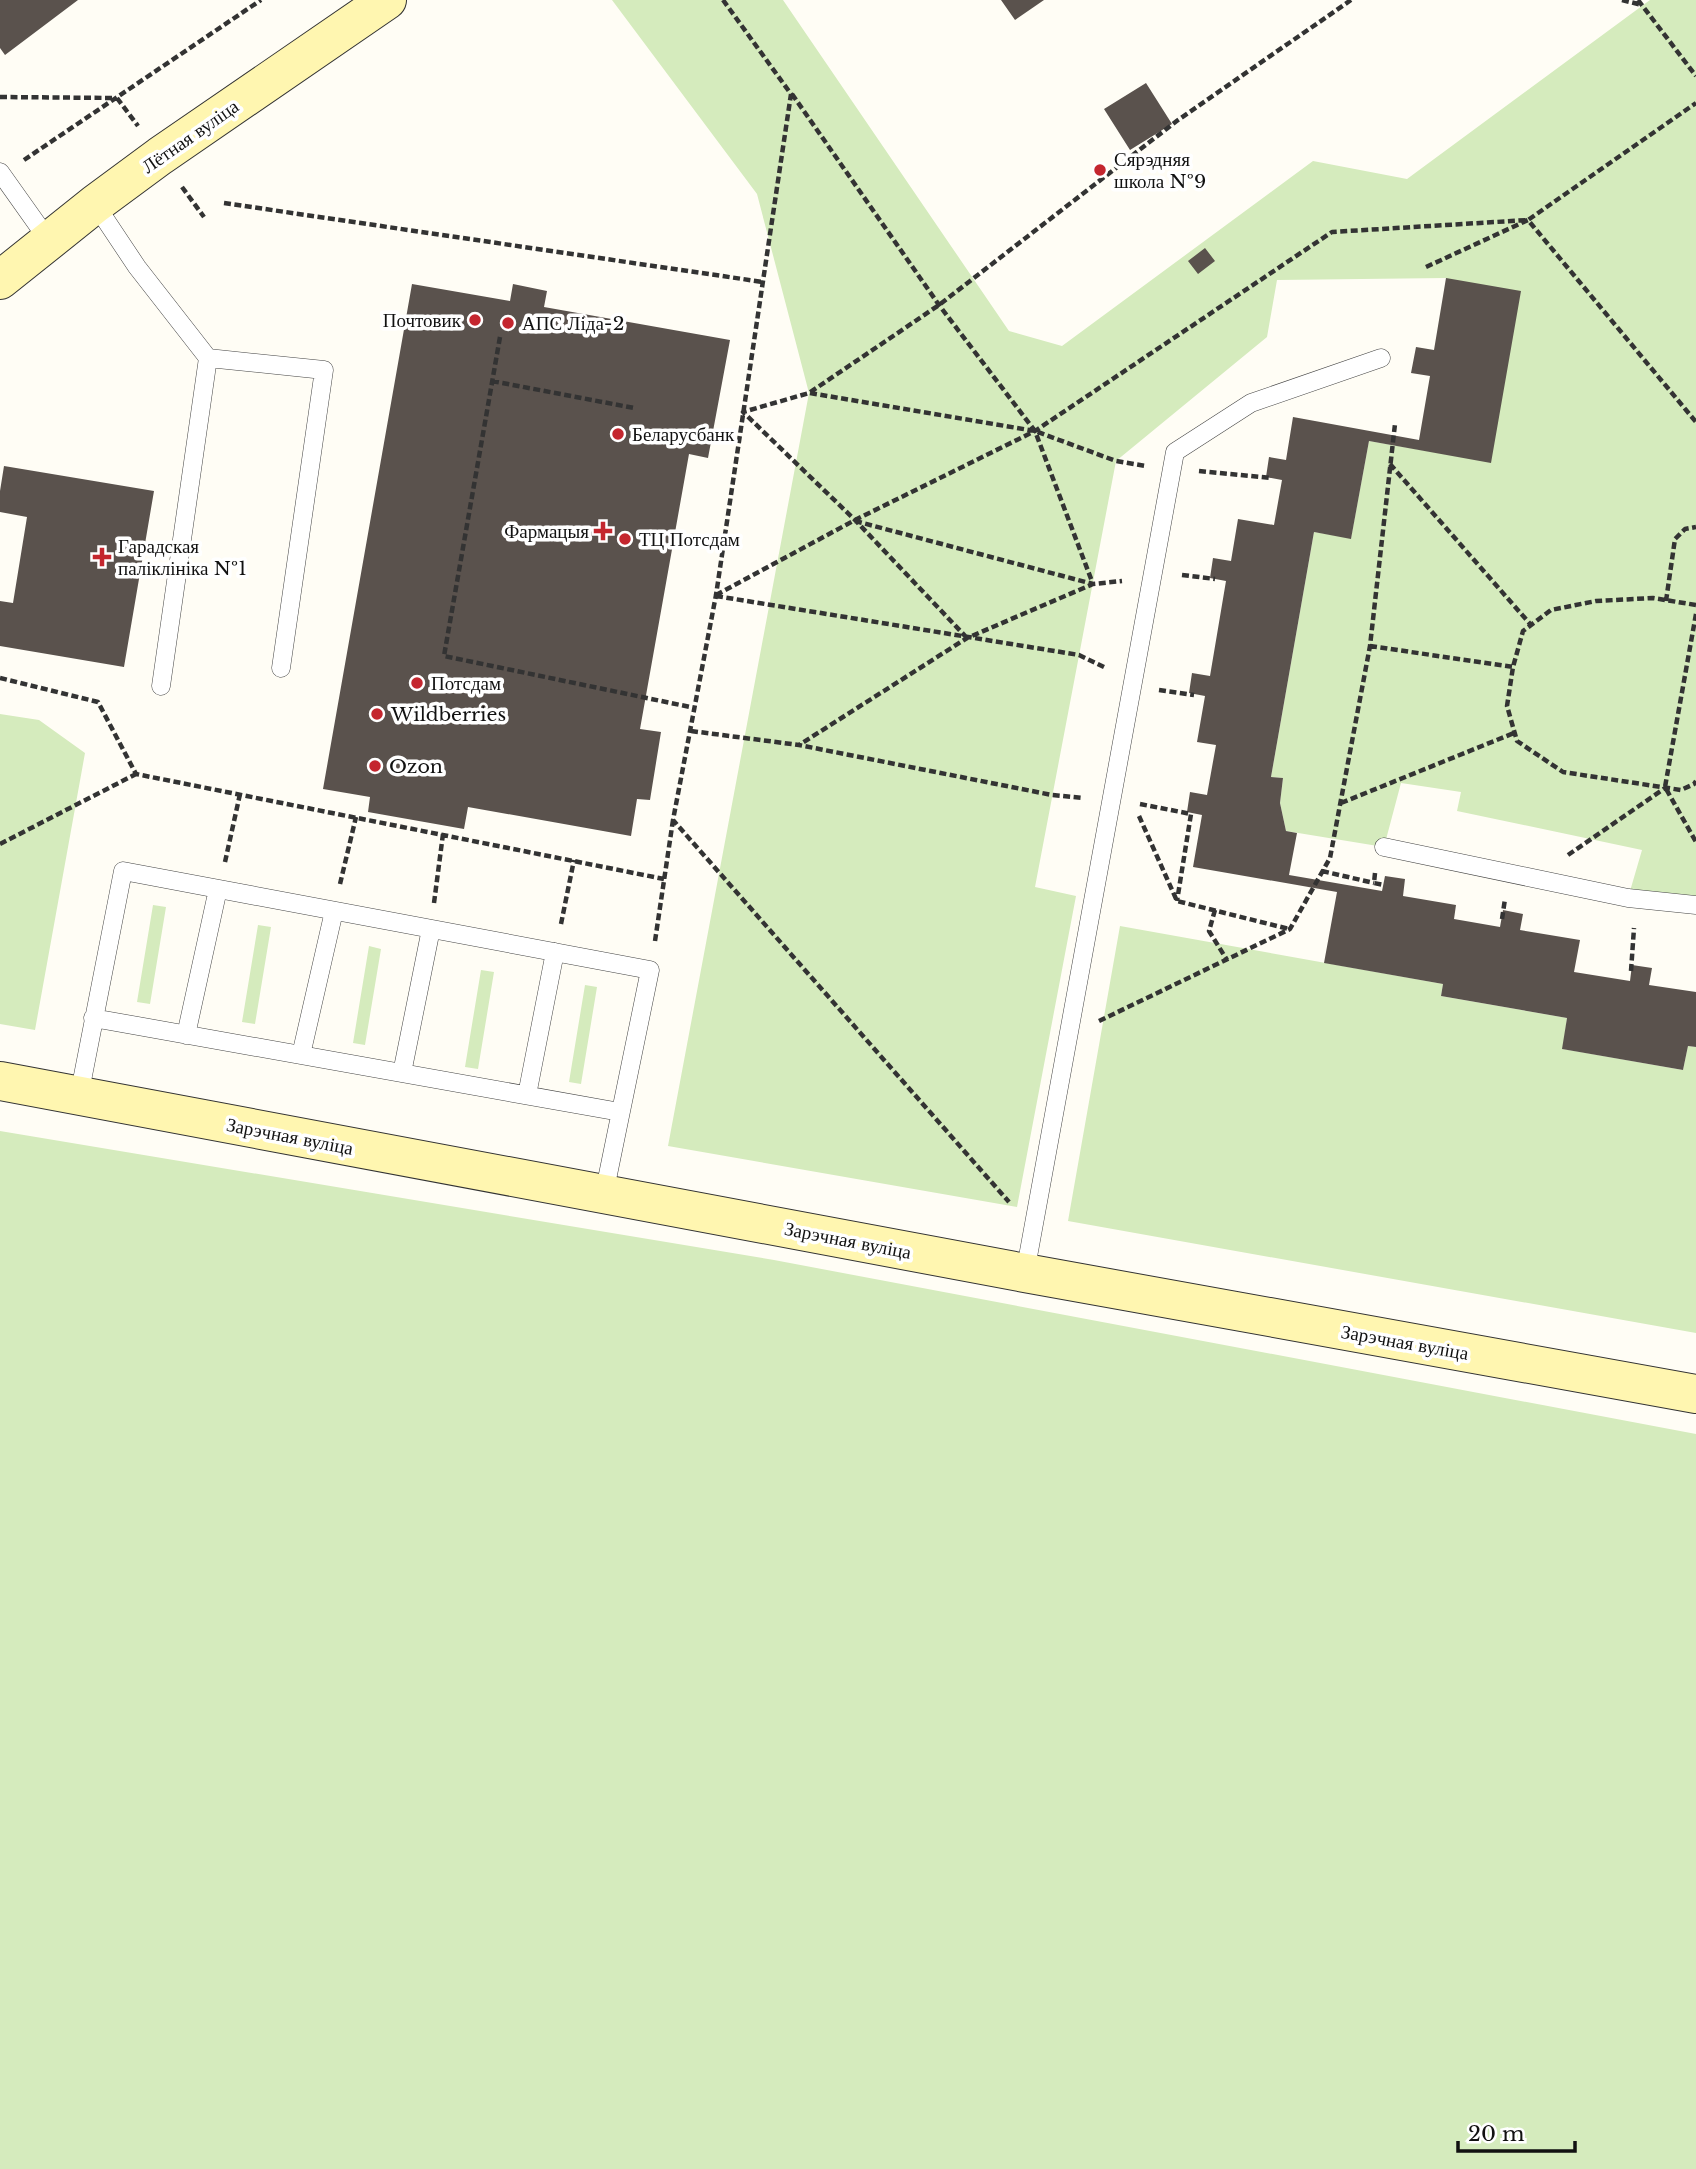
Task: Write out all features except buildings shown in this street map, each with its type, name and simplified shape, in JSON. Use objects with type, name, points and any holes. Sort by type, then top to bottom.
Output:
[{"type":"street","name":"Лётная вуліца","points":[[0,280],[160,156],[387,0]]},
{"type":"street","name":"Зарэчная вуліца","points":[[0,1081],[1025,1273],[1696,1394]]},
{"type":"lane","points":[[0,172],[49,241]]},
{"type":"lane","points":[[95,204],[138,267],[208,358],[161,686]]},
{"type":"lane","points":[[208,358],[324,370],[281,668]]},
{"type":"lane","points":[[1025,1273],[1175,452],[1251,403],[1381,358]]},
{"type":"lane","points":[[1384,847],[1628,898],[1696,905]]},
{"type":"lane","points":[[79,1096],[123,871],[650,970],[604,1194]]},
{"type":"lane","points":[[187,1035],[218,889]]},
{"type":"lane","points":[[301,1055],[334,911]]},
{"type":"lane","points":[[402,1073],[431,929]]},
{"type":"lane","points":[[527,1095],[555,952]]},
{"type":"lane","points":[[93,1018],[620,1112]]},
{"type":"path","points":[[19,164],[261,0]]},
{"type":"path","points":[[723,0],[939,305],[1035,430],[1093,584]]},
{"type":"path","points":[[743,412],[809,393],[939,305],[1178,120],[1351,0]]},
{"type":"path","points":[[1622,0],[1643,6]]},
{"type":"path","points":[[1639,0],[1696,76]]},
{"type":"path","points":[[650,970],[673,820],[716,595],[791,93]]},
{"type":"path","points":[[0,97],[117,97]]},
{"type":"path","points":[[1426,267],[1528,220],[1696,103]]},
{"type":"path","points":[[224,203],[763,282]]},
{"type":"path","points":[[1528,220],[1696,422]]},
{"type":"path","points":[[716,595],[855,520],[1035,430],[1332,232],[1528,220]]},
{"type":"path","points":[[500,337],[444,656],[695,708]]},
{"type":"path","points":[[492,381],[634,408]]},
{"type":"path","points":[[809,393],[1035,430],[1116,461],[1172,470],[1272,478]]},
{"type":"path","points":[[743,412],[855,520],[967,638]]},
{"type":"path","points":[[1089,1026],[1290,929],[1330,858],[1370,646],[1395,424]]},
{"type":"path","points":[[1390,463],[1531,625]]},
{"type":"path","points":[[855,520],[1093,584]]},
{"type":"path","points":[[1667,601],[1675,539],[1685,529],[1696,527]]},
{"type":"path","points":[[799,745],[967,638],[1093,584],[1176,575],[1215,579]]},
{"type":"path","points":[[716,595],[1079,655],[1153,690],[1194,695]]},
{"type":"path","points":[[1696,605],[1653,598],[1596,601],[1551,610],[1523,631],[1513,667],[1507,706],[1517,741],[1563,772],[1681,790],[1694,785],[1696,781]]},
{"type":"path","points":[[1696,614],[1665,787],[1696,842]]},
{"type":"path","points":[[1370,646],[1513,667]]},
{"type":"path","points":[[0,678],[98,702],[136,774]]},
{"type":"path","points":[[691,730],[799,745],[1052,795],[1111,801]]},
{"type":"path","points":[[1340,803],[1514,733]]},
{"type":"path","points":[[0,844],[136,774],[664,879]]},
{"type":"path","points":[[1502,919],[1505,897],[1665,787]]},
{"type":"path","points":[[218,889],[240,794]]},
{"type":"path","points":[[1132,803],[1191,814],[1177,901],[1144,827],[1132,803]]},
{"type":"path","points":[[334,911],[356,817]]},
{"type":"path","points":[[673,820],[1032,1229]]},
{"type":"path","points":[[431,929],[443,834]]},
{"type":"path","points":[[555,952],[574,860]]},
{"type":"path","points":[[1374,883],[1376,868]]},
{"type":"path","points":[[1322,872],[1384,885]]},
{"type":"path","points":[[1177,901],[1290,929]]},
{"type":"path","points":[[1215,910],[1209,931],[1227,960]]},
{"type":"path","points":[[1631,971],[1634,927]]},
{"type":"green space","points":[[612,0],[783,0],[1009,331],[1062,346],[1313,161],[1407,179],[1650,0],[1696,0],[1696,901],[1628,898],[1642,850],[1457,811],[1461,792],[1401,783],[1384,847],[1286,831],[1280,803],[1283,778],[1271,777],[1314,532],[1351,538],[1369,441],[1491,462],[1446,278],[1277,280],[1267,337],[1116,461],[1035,887],[1076,896],[1017,1207],[668,1146],[809,393],[757,194]]},
{"type":"green space","points":[[0,714],[39,720],[85,753],[35,1030],[0,1024]]},
{"type":"green space","points":[[153,905],[166,907],[150,1004],[137,1002]]},
{"type":"green space","points":[[258,925],[271,927],[255,1024],[242,1022]]},
{"type":"green space","points":[[1120,926],[1443,984],[1441,996],[1567,1018],[1563,1049],[1683,1070],[1688,1046],[1696,1047],[1696,1333],[1068,1221]]},
{"type":"green space","points":[[369,946],[381,949],[365,1045],[353,1043]]},
{"type":"green space","points":[[481,970],[494,972],[478,1069],[465,1067]]},
{"type":"green space","points":[[585,985],[597,987],[581,1084],[569,1082]]},
{"type":"green space","points":[[0,1131],[774,1260],[1696,1434],[1696,2169],[0,2169]]},
{"type":"place","name":"Сярэдняя школа №9","points":[[1100,170]]},
{"type":"place","name":"Почтовик","points":[[475,320]]},
{"type":"place","name":"АПС Ліда-2","points":[[508,323]]},
{"type":"place","name":"Беларусбанк","points":[[618,434]]},
{"type":"place","name":"Фармацыя","points":[[603,531]]},
{"type":"place","name":"ТЦ Потсдам","points":[[625,539]]},
{"type":"place","name":"Гарадская паліклініка №1","points":[[102,557]]},
{"type":"place","name":"Потсдам","points":[[417,683]]},
{"type":"place","name":"Wildberries","points":[[377,714]]},
{"type":"place","name":"Ozon","points":[[375,766]]}]
